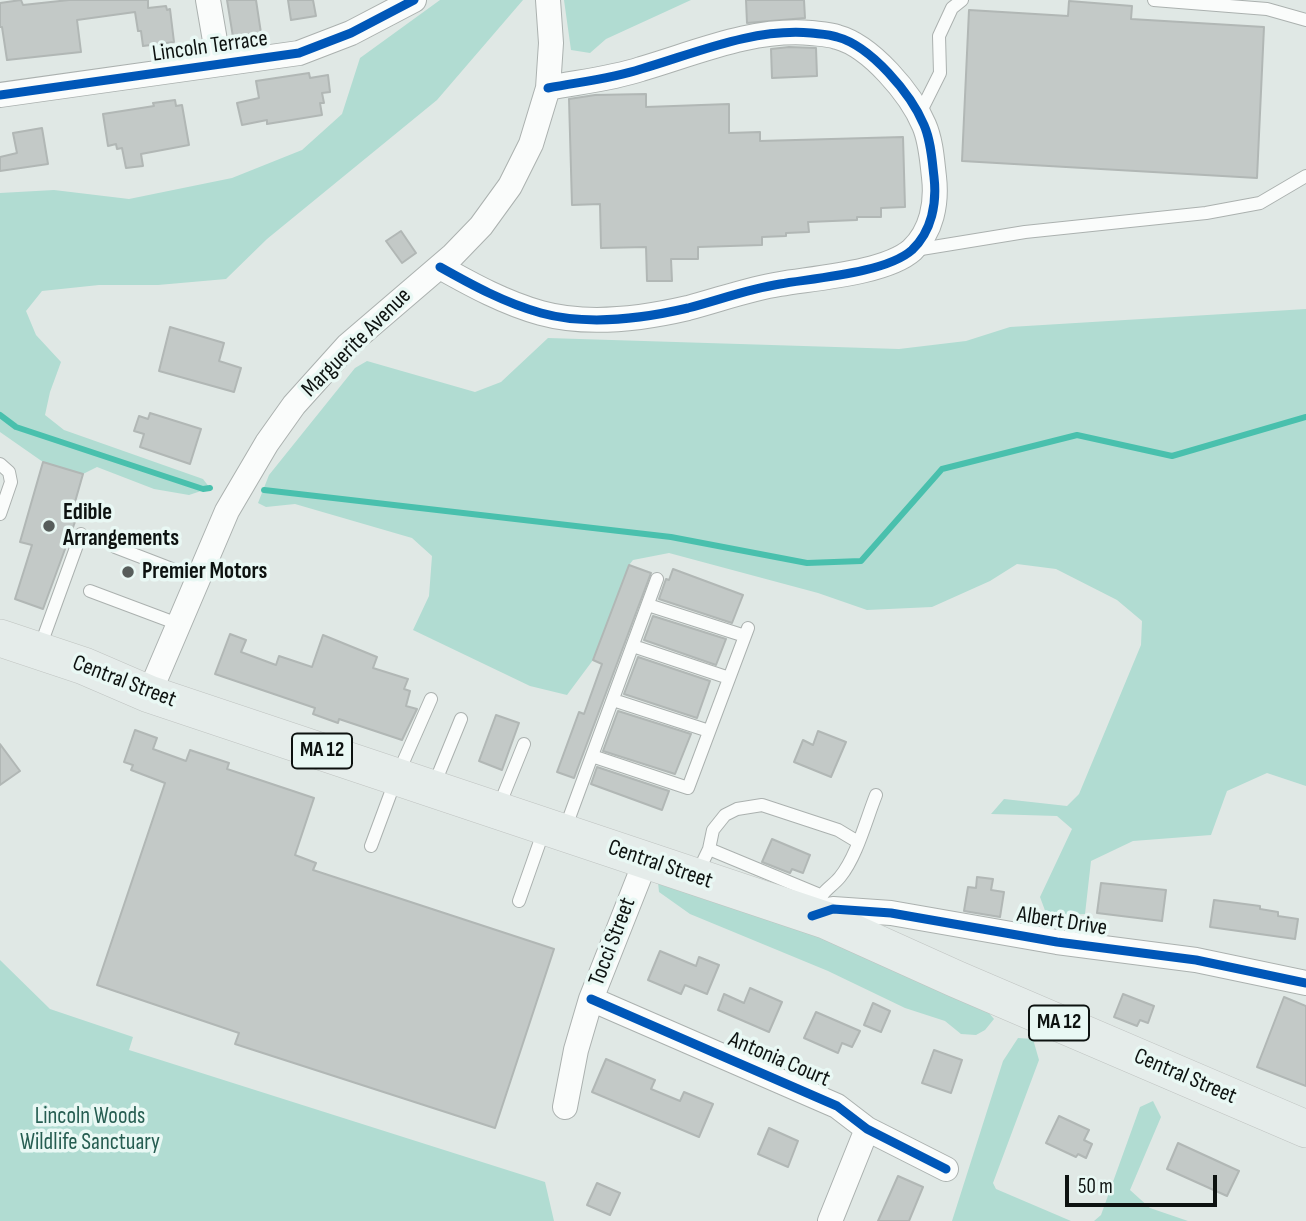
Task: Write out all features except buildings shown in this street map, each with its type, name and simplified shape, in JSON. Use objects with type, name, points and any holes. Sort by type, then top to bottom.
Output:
[{"type":"main road","name":"Central Street","points":[[0,638],[84,666],[149,694],[646,860],[702,863],[816,905],[1306,1129]]},
{"type":"street","points":[[208,0],[219,64]]},
{"type":"street","name":"Lincoln Terrace","points":[[0,95],[290,55],[362,28],[414,0]]},
{"type":"street","name":"Marguerite Avenue","points":[[149,694],[227,511],[267,443],[294,405],[348,345],[413,287],[440,267],[481,226],[510,186],[531,144],[548,88],[551,43],[548,0]]},
{"type":"street","points":[[440,267],[481,290],[542,313],[586,319],[638,318],[761,287],[864,270],[897,259],[911,250],[929,222],[935,192],[931,151],[925,126],[912,102],[890,74],[869,55],[839,37],[809,33],[775,34],[707,47],[639,70],[548,88]]},
{"type":"street","name":"Tocci Street","points":[[565,1107],[576,1050],[591,999],[646,860]]},
{"type":"street","name":"Albert Drive","points":[[816,905],[833,909],[891,913],[1057,942],[1196,960],[1306,983]]},
{"type":"street","name":"Antonia Court","points":[[591,999],[838,1106],[867,1129],[946,1169]]},
{"type":"street","points":[[830,1221],[867,1129]]},
{"type":"lane","points":[[919,115],[940,73],[939,36],[952,8],[962,0]]},
{"type":"lane","points":[[1154,0],[1267,9],[1306,20]]},
{"type":"lane","points":[[911,250],[1025,232],[1206,213],[1260,203],[1306,176]]},
{"type":"lane","points":[[0,464],[9,472],[10,482],[0,514]]},
{"type":"lane","points":[[39,650],[81,534]]},
{"type":"lane","points":[[115,547],[198,579]]},
{"type":"lane","points":[[519,901],[592,756],[657,579]]},
{"type":"lane","points":[[90,590],[178,624]]},
{"type":"lane","points":[[592,756],[688,788],[746,632],[648,605]]},
{"type":"lane","points":[[633,646],[729,678]]},
{"type":"lane","points":[[371,846],[397,776],[431,699]]},
{"type":"lane","points":[[613,700],[709,731]]},
{"type":"lane","points":[[433,788],[461,719]]},
{"type":"lane","points":[[497,810],[524,744]]},
{"type":"lane","points":[[816,905],[840,877],[858,842],[876,795]]},
{"type":"lane","points":[[702,863],[713,830],[725,815],[737,809],[762,805],[838,830],[858,842]]},
{"type":"green space","points":[[440,0],[523,0],[437,100],[267,239],[226,279],[158,285],[99,285],[42,291],[26,311],[36,335],[61,362],[45,415],[64,430],[203,479],[210,488],[189,495],[154,489],[97,467],[83,474],[43,462],[0,432],[0,193],[54,190],[129,199],[232,178],[302,150],[342,114],[360,58]]},
{"type":"green space","points":[[564,0],[691,0],[606,39],[590,53],[571,50]]},
{"type":"green space","points":[[1306,309],[1306,786],[1267,773],[1227,791],[1211,835],[1133,841],[1091,861],[1085,914],[1047,916],[1040,897],[1072,829],[1057,816],[991,814],[1004,799],[1067,806],[1079,794],[1141,645],[1142,621],[1117,600],[1056,569],[1017,564],[990,581],[932,607],[867,610],[818,593],[669,553],[633,560],[593,660],[567,695],[530,686],[413,630],[429,596],[432,556],[412,538],[295,504],[266,507],[258,503],[269,475],[355,368],[367,361],[475,392],[501,382],[548,338],[899,349],[966,341],[1010,327]]},
{"type":"green space","points":[[658,882],[836,943],[989,1013],[994,1019],[985,1030],[976,1035],[961,1034],[945,1021],[905,1008],[828,971],[690,914],[659,892]]},
{"type":"green space","name":"Lincoln Woods Wildlife Sanctuary","points":[[0,960],[50,1009],[133,1037],[129,1050],[545,1182],[554,1221],[0,1221]]},
{"type":"green space","points":[[1018,1038],[1033,1039],[1039,1060],[993,1183],[996,1189],[1071,1221],[952,1221],[1003,1061]]},
{"type":"green space","points":[[1153,1101],[1161,1117],[1130,1190],[1150,1208],[1188,1221],[1094,1221],[1101,1215],[1140,1107]]},
{"type":"waterway","points":[[0,415],[16,427],[203,489],[210,488]]},
{"type":"waterway","points":[[264,490],[671,537],[807,563],[861,561],[942,469],[1077,435],[1172,456],[1306,417]]},
{"type":"cycle path","points":[[0,95],[299,53],[351,33],[414,0]]},
{"type":"cycle path","points":[[440,267],[502,299],[541,313],[577,319],[614,320],[670,312],[768,286],[849,273],[885,264],[912,250],[929,225],[934,207],[935,187],[931,151],[924,125],[910,99],[888,73],[863,50],[837,37],[789,32],[767,34],[703,49],[606,78],[548,88]]},
{"type":"cycle path","points":[[812,916],[833,909],[891,913],[1057,942],[1196,960],[1306,983]]},
{"type":"cycle path","points":[[591,999],[837,1106],[867,1129],[946,1169]]},
{"type":"place","name":"Edible Arrangements","points":[[49,526]]},
{"type":"place","name":"Premier Motors","points":[[128,572]]}]
